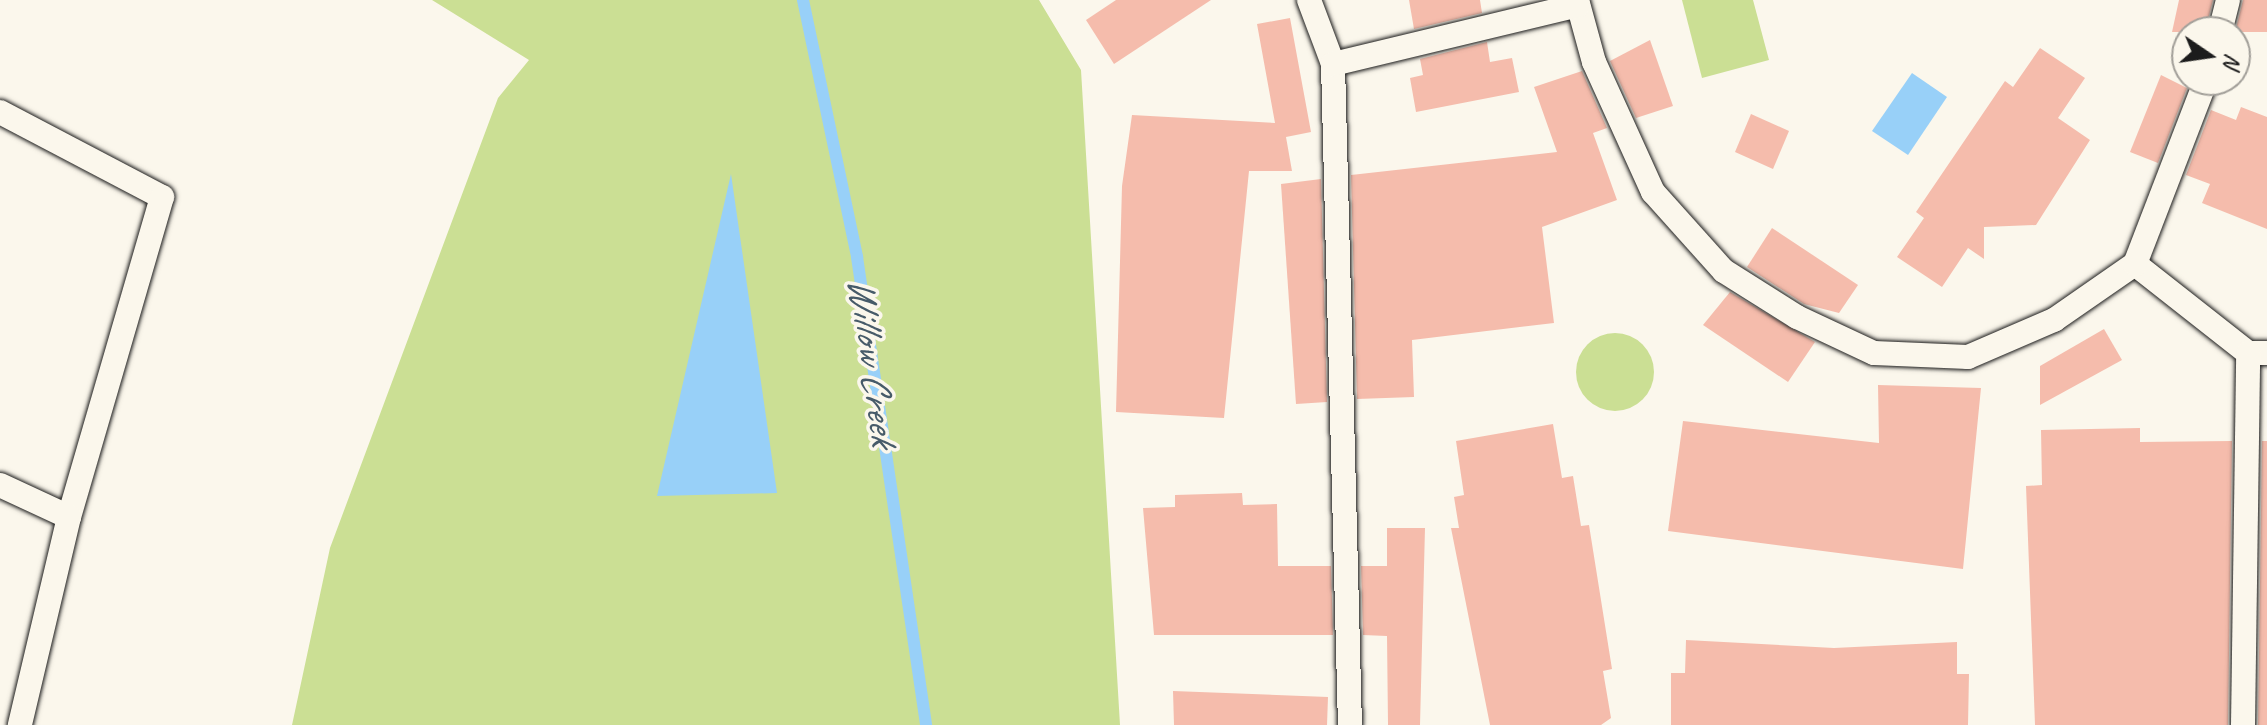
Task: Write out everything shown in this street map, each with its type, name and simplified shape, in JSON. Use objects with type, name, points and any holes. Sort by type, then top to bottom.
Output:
[{"type":"lane","points":[[1309,0],[1333,64],[1350,725]]},
{"type":"lane","points":[[1333,64],[1577,2],[1594,62],[1653,192],[1724,271],[1809,323],[1874,353],[1968,357],[2054,320],[2135,264],[2200,96]]},
{"type":"lane","points":[[0,112],[162,197],[69,517],[20,725]]},
{"type":"lane","points":[[2135,264],[2257,353],[2243,725]]},
{"type":"lane","points":[[0,485],[69,517]]},
{"type":"green space","points":[[432,0],[1039,0],[1081,70],[1120,725],[292,725],[330,548],[498,98],[529,60]]},
{"type":"green space","points":[[1682,0],[1753,0],[1769,60],[1702,78]]},
{"type":"green space","points":[[1607,333],[1623,333],[1637,339],[1648,350],[1654,372],[1648,394],[1637,405],[1623,411],[1607,411],[1593,405],[1582,394],[1576,380],[1576,364],[1582,350],[1593,339]]},
{"type":"water","points":[[1912,73],[1947,97],[1908,155],[1872,131]]},
{"type":"water","points":[[731,174],[777,493],[657,496]]},
{"type":"building","points":[[1116,0],[1211,0],[1114,64],[1086,20]]},
{"type":"building","points":[[1409,0],[1480,0],[1482,13],[1414,29]]},
{"type":"building","points":[[2179,0],[2213,0],[2209,16],[2176,16]]},
{"type":"building","points":[[2243,0],[2267,0],[2267,32],[2251,32],[2251,16],[2239,16]]},
{"type":"building","points":[[1290,18],[1311,132],[1286,137],[1292,171],[1249,171],[1224,418],[1116,412],[1122,186],[1132,115],[1275,123],[1257,24]]},
{"type":"building","points":[[1650,40],[1673,106],[1636,118],[1610,61]]},
{"type":"building","points":[[1487,42],[1490,62],[1512,58],[1519,92],[1416,112],[1410,78],[1423,75],[1420,59]]},
{"type":"building","points":[[2040,48],[2085,78],[2058,118],[2090,140],[2036,225],[1984,227],[1984,259],[1968,248],[1942,287],[1897,257],[1924,218],[1916,212],[2005,81],[2013,87]]},
{"type":"building","points":[[1582,71],[1607,128],[1593,133],[1617,200],[1542,227],[1554,323],[1412,340],[1414,397],[1357,399],[1351,175],[1557,152],[1534,87]]},
{"type":"building","points":[[2161,75],[2171,80],[2171,96],[2184,96],[2158,163],[2130,152]]},
{"type":"building","points":[[2241,107],[2267,117],[2267,229],[2202,203],[2210,184],[2186,175],[2211,110],[2236,120]]},
{"type":"building","points":[[1751,114],[1789,131],[1773,169],[1735,152]]},
{"type":"building","points":[[1321,179],[1327,402],[1296,404],[1281,184]]},
{"type":"building","points":[[1772,228],[1858,285],[1839,313],[1804,304],[1747,267]]},
{"type":"building","points":[[1730,292],[1815,342],[1788,382],[1703,325]]},
{"type":"building","points":[[2104,329],[2122,360],[2040,405],[2040,366]]},
{"type":"building","points":[[1878,385],[1981,388],[1963,569],[1668,531],[1683,421],[1879,443]]},
{"type":"building","points":[[1553,424],[1562,478],[1573,476],[1581,526],[1589,525],[1612,669],[1603,671],[1611,718],[1601,725],[1490,725],[1451,528],[1459,528],[1454,497],[1464,495],[1456,441]]},
{"type":"building","points":[[2140,428],[2140,442],[2232,441],[2228,725],[2035,725],[2026,486],[2042,485],[2041,430]]},
{"type":"building","points":[[2262,441],[2267,441],[2267,725],[2258,725]]},
{"type":"building","points":[[1242,493],[1243,505],[1277,504],[1278,566],[1331,566],[1333,635],[1154,635],[1143,508],[1175,507],[1175,495]]},
{"type":"building","points":[[1387,528],[1425,528],[1420,725],[1388,725],[1387,636],[1363,635],[1361,566],[1387,566]]},
{"type":"building","points":[[1686,640],[1834,648],[1957,642],[1957,674],[1969,674],[1968,725],[1671,725],[1671,673],[1685,673]]},
{"type":"building","points":[[1173,691],[1328,697],[1327,725],[1174,725]]},
{"type":"waterway","name":"Willow Creek","points":[[803,0],[857,257],[926,725]]}]
